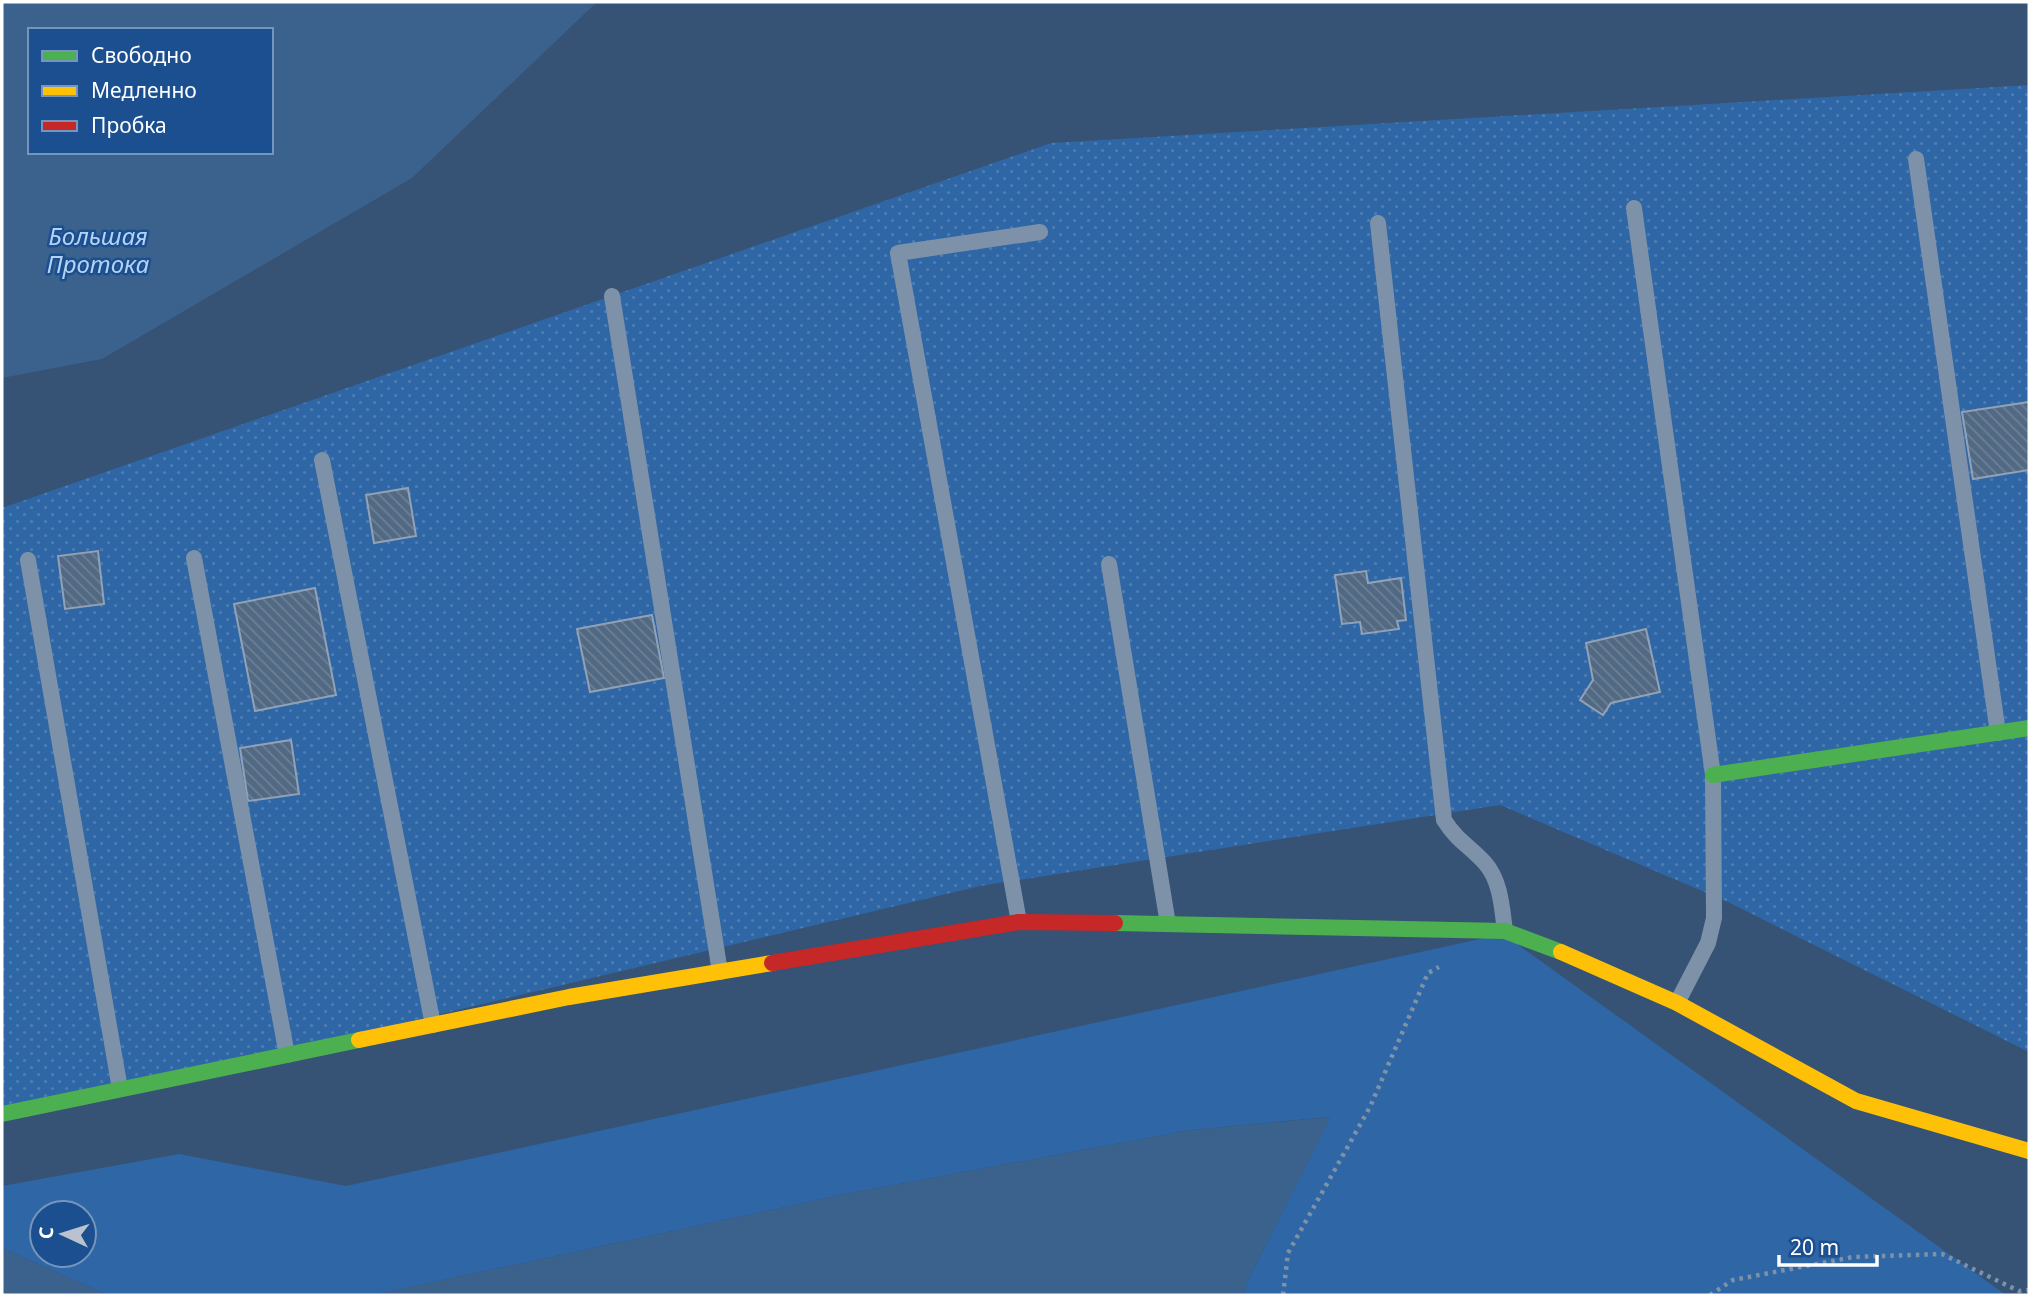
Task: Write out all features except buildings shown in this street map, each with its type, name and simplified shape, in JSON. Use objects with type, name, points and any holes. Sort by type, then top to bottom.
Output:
[{"type":"street","points":[[1713,775],[2029,728]]},
{"type":"street","points":[[2,1114],[569,997],[1020,922],[1168,924],[1504,931],[1542,943],[1677,1003],[1856,1101],[2029,1151]]},
{"type":"lane","points":[[1916,159],[1998,733]]},
{"type":"lane","points":[[1634,208],[1713,775],[1714,918],[1708,943],[1677,1003]]},
{"type":"lane","points":[[1378,223],[1444,820],[1457,840],[1487,864],[1500,891],[1504,931]]},
{"type":"lane","points":[[1020,922],[898,253],[1040,232]]},
{"type":"lane","points":[[612,296],[720,972]]},
{"type":"lane","points":[[322,460],[433,1025]]},
{"type":"lane","points":[[194,558],[287,1055]]},
{"type":"lane","points":[[28,560],[120,1089]]},
{"type":"lane","points":[[1109,564],[1168,924]]},
{"type":"path","points":[[1283,1295],[1288,1253],[1370,1107],[1427,973]]},
{"type":"path","points":[[1710,1295],[1733,1280],[1853,1257],[1942,1254],[2019,1291],[2029,1290]]},
{"type":"shaded area","points":[[2029,85],[2029,1052],[1728,902],[1500,805],[980,886],[2,1118],[2,508],[1051,143]]},
{"type":"shaded area","points":[[1503,934],[2006,1295],[1244,1295],[1247,1282],[1330,1117],[1191,1130],[846,1194],[373,1295],[108,1295],[49,1269],[98,1269],[98,1199],[28,1199],[28,1260],[2,1248],[2,1186],[179,1154],[346,1186]]},
{"type":"water","name":"Большая Протока","points":[[2,2],[597,2],[412,178],[102,359],[2,378]]},
{"type":"water","points":[[1331,1117],[1247,1282],[1244,1295],[373,1295],[846,1194],[1191,1130]]},
{"type":"water","points":[[2,1248],[28,1260],[28,1269],[49,1269],[108,1295],[2,1295]]},
{"type":"traffic: fast","points":[[1713,775],[2029,728]]},
{"type":"traffic: fast","points":[[1115,923],[1505,931],[1561,952]]},
{"type":"traffic: fast","points":[[2,1114],[359,1040]]},
{"type":"traffic: slow","points":[[1561,952],[1677,1003],[1856,1101],[2029,1151]]},
{"type":"traffic: slow","points":[[359,1040],[569,997],[772,963]]},
{"type":"traffic: jam","points":[[772,963],[1019,922],[1115,923]]}]
